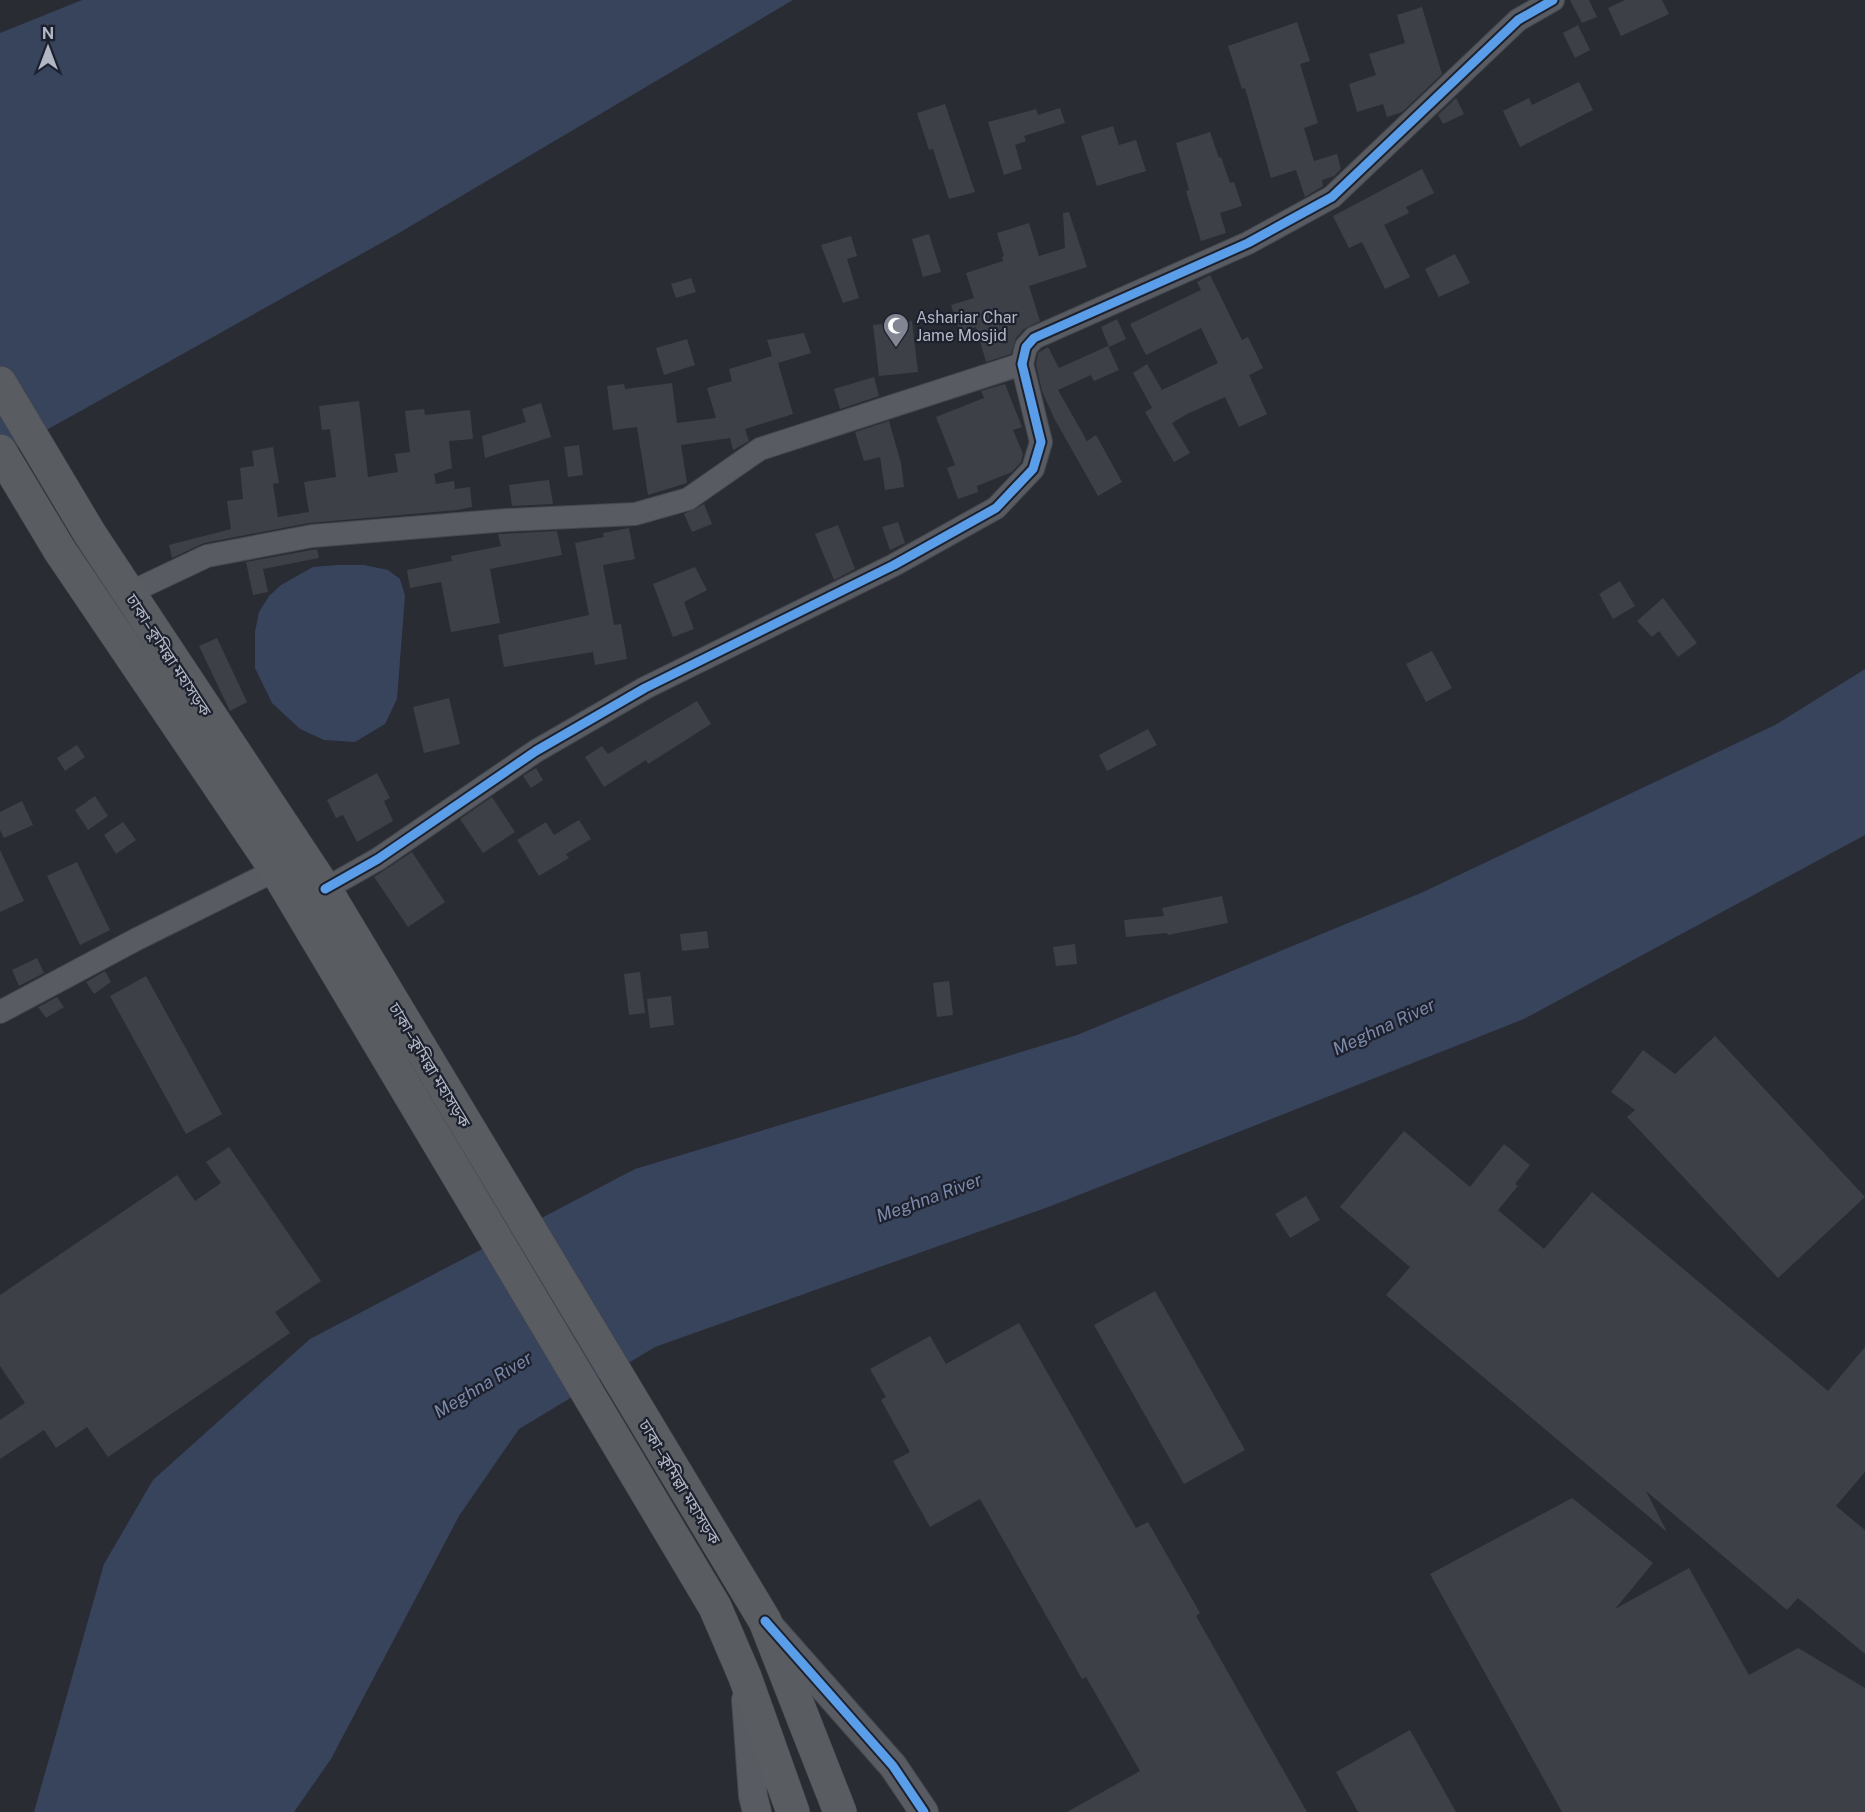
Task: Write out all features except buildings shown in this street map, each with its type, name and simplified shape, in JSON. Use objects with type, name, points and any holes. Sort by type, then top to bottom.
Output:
[{"type":"highway","name":"ঢাকা–কুমিল্লা মহাসড়ক","points":[[0,383],[90,534],[325,889],[433,1102],[715,1607],[745,1677],[793,1812]]},
{"type":"highway","name":"ঢাকা–কুমিল্লা মহাসড়ক","points":[[0,451],[60,551],[433,1102],[740,1580],[765,1621],[839,1812]]},
{"type":"highway","name":"ঢাকা–কুমিল্লা মহাসড়ক","points":[[822,1768],[853,1812]]},
{"type":"street","points":[[325,889],[378,859],[536,751],[645,688],[894,565],[996,508],[1033,469],[1041,442],[1022,364],[1026,347],[1034,338],[1248,243],[1332,197],[1518,20],[1553,0]]},
{"type":"street","points":[[129,593],[207,556],[312,536],[507,520],[635,514],[688,499],[760,449],[1022,364]]},
{"type":"street","points":[[0,1012],[137,939],[276,870]]},
{"type":"street","points":[[765,1621],[893,1766],[924,1812]]},
{"type":"street","points":[[745,1677],[753,1796],[758,1812]]},
{"type":"water","points":[[82,0],[793,0],[399,233],[0,456],[0,33]]},
{"type":"water","points":[[364,565],[388,570],[400,579],[405,596],[397,699],[385,724],[355,742],[324,740],[300,729],[272,703],[255,668],[255,632],[259,612],[269,596],[281,585],[313,567]]},
{"type":"water","name":"Meghna River","points":[[1865,669],[1865,835],[1524,1019],[1051,1206],[655,1347],[519,1429],[459,1516],[331,1759],[294,1812],[34,1812],[104,1564],[153,1480],[310,1339],[635,1169],[1077,1035],[1421,893],[1775,725]]},
{"type":"cycle path","points":[[325,889],[378,859],[536,751],[645,688],[894,565],[996,508],[1033,469],[1041,442],[1022,364],[1026,347],[1034,338],[1248,243],[1332,197],[1518,20],[1553,0]]},
{"type":"cycle path","points":[[765,1621],[893,1766],[924,1812]]},
{"type":"place","name":"Ashariar Char Jame Mosjid","points":[[896,349]]}]
